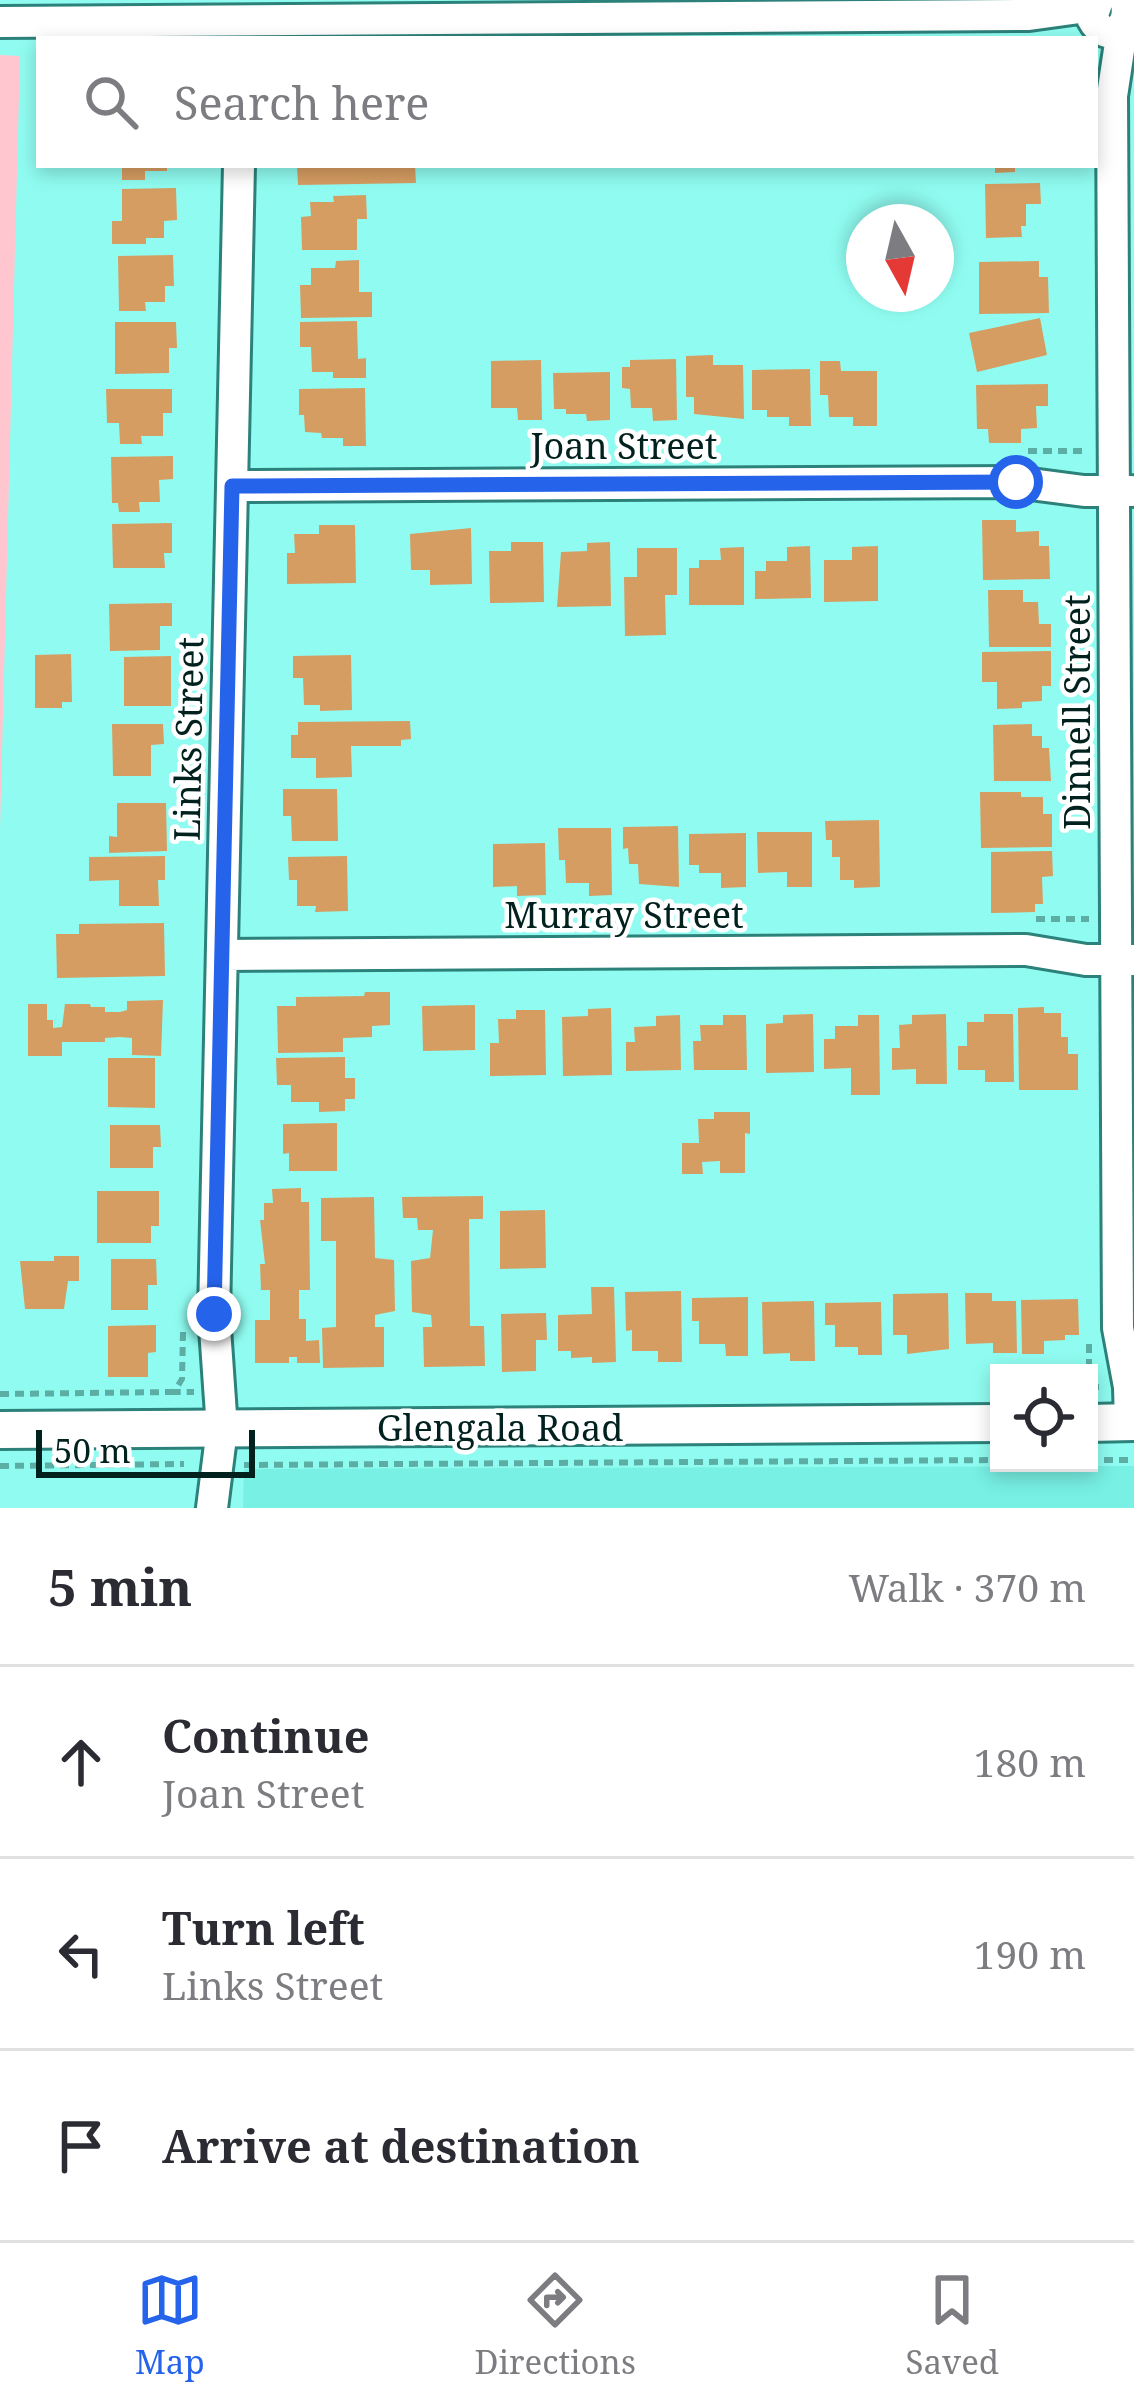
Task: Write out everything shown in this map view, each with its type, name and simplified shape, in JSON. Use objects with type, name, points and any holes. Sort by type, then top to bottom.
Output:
[{"type":"street","points":[[0,22],[1116,14]]},
{"type":"street","name":"Dinnell Street","points":[[1115,1422],[1129,1387],[1118,1328],[1125,949],[1124,481],[1112,96],[1116,14]]},
{"type":"street","name":"Links Street","points":[[209,1508],[239,168]]},
{"type":"street","name":"Joan Street","points":[[232,486],[1124,481]]},
{"type":"street","name":"Murray Street","points":[[222,955],[1125,949]]},
{"type":"street","name":"Glengala Road","points":[[0,1430],[990,1423]]},
{"type":"path","points":[[0,1394],[173,1392]]},
{"type":"path","points":[[241,1465],[990,1460]]},
{"type":"path","points":[[1098,1460],[1134,1460]]},
{"type":"path","points":[[0,1466],[184,1464]]},
{"type":"shaded area","points":[[0,55],[20,56],[0,830]]},
{"type":"shaded area","points":[[990,1466],[990,1472],[1098,1472],[1098,1466],[1134,1466],[1134,1508],[243,1508],[244,1469]]},
{"type":"building","points":[[122,168],[167,168],[145,171],[145,180],[122,180]]},
{"type":"building","points":[[297,168],[415,168],[416,183],[298,185]]},
{"type":"building","points":[[1040,183],[1041,204],[1026,204],[1022,237],[986,238],[985,184]]},
{"type":"building","points":[[176,188],[177,220],[164,221],[164,238],[146,238],[146,244],[112,244],[112,221],[122,221],[122,189]]},
{"type":"building","points":[[366,195],[367,219],[357,219],[357,250],[302,250],[301,217],[311,216],[310,202]]},
{"type":"building","points":[[173,255],[174,286],[165,286],[165,302],[145,302],[146,311],[119,311],[118,256]]},
{"type":"building","points":[[359,260],[359,292],[372,292],[372,317],[301,318],[300,285],[311,285],[311,268],[335,268],[336,261]]},
{"type":"building","points":[[1039,261],[1039,277],[1048,277],[1049,313],[979,314],[979,262]]},
{"type":"building","points":[[1040,318],[1047,355],[977,372],[969,333]]},
{"type":"building","points":[[357,321],[358,359],[366,358],[366,378],[333,378],[333,372],[312,372],[311,347],[300,347],[300,322]]},
{"type":"building","points":[[115,322],[176,322],[177,348],[169,348],[169,373],[115,374]]},
{"type":"building","points":[[713,355],[713,365],[743,365],[744,419],[694,414],[694,397],[686,397],[686,356]]},
{"type":"building","points":[[676,359],[677,420],[653,421],[652,408],[631,408],[630,389],[622,388],[622,367],[630,367],[630,360]]},
{"type":"building","points":[[541,360],[542,420],[518,420],[517,408],[491,408],[491,361]]},
{"type":"building","points":[[820,361],[840,361],[841,371],[877,371],[877,426],[853,426],[853,417],[829,417],[828,395],[820,395]]},
{"type":"building","points":[[810,369],[811,426],[789,426],[789,417],[767,417],[767,410],[752,410],[752,370]]},
{"type":"building","points":[[610,372],[610,420],[587,421],[586,414],[554,409],[553,373]]},
{"type":"building","points":[[1048,384],[1048,406],[1036,406],[1037,428],[1021,429],[1021,443],[989,443],[988,429],[977,429],[976,385]]},
{"type":"building","points":[[365,388],[366,446],[343,446],[343,438],[305,432],[299,389]]},
{"type":"building","points":[[106,389],[172,389],[172,413],[163,413],[163,436],[141,436],[142,444],[120,444],[119,423],[107,423]]},
{"type":"building","points":[[173,456],[173,479],[159,480],[160,502],[139,502],[140,512],[119,512],[118,503],[112,503],[111,457]]},
{"type":"building","points":[[982,520],[1016,520],[1016,532],[1039,531],[1039,546],[1049,546],[1050,579],[983,580]]},
{"type":"building","points":[[172,523],[172,553],[164,553],[165,568],[113,568],[112,524]]},
{"type":"building","points":[[319,525],[355,525],[356,583],[287,584],[287,553],[295,553],[294,534],[319,534]]},
{"type":"building","points":[[471,528],[472,584],[430,585],[430,570],[411,570],[410,534]]},
{"type":"building","points":[[511,542],[543,542],[544,602],[490,603],[489,551],[511,551]]},
{"type":"building","points":[[610,542],[611,606],[557,607],[561,552],[587,551],[587,543]]},
{"type":"building","points":[[810,546],[811,598],[755,599],[755,571],[766,571],[766,561],[787,561],[787,547]]},
{"type":"building","points":[[878,546],[878,601],[824,602],[824,560],[852,560],[852,547]]},
{"type":"building","points":[[744,547],[744,605],[689,605],[689,568],[699,568],[699,560],[721,560],[720,548]]},
{"type":"building","points":[[637,548],[677,548],[677,595],[665,595],[666,635],[625,636],[624,577],[637,577]]},
{"type":"building","points":[[988,590],[1023,590],[1023,602],[1038,602],[1039,624],[1051,624],[1051,647],[989,647]]},
{"type":"building","points":[[172,603],[172,626],[160,626],[160,650],[110,651],[109,604]]},
{"type":"building","points":[[1051,651],[1051,686],[1042,686],[1042,701],[997,709],[997,682],[982,682],[982,652]]},
{"type":"building","points":[[71,654],[72,702],[62,702],[62,708],[35,708],[35,655]]},
{"type":"building","points":[[351,655],[352,710],[320,711],[320,705],[304,705],[303,678],[293,678],[293,656]]},
{"type":"building","points":[[171,656],[171,706],[124,706],[124,657]]},
{"type":"building","points":[[410,721],[411,739],[401,740],[401,746],[351,746],[352,777],[316,778],[316,758],[291,758],[291,735],[298,735],[298,722]]},
{"type":"building","points":[[112,724],[163,724],[164,744],[151,745],[151,776],[113,776]]},
{"type":"building","points":[[1032,724],[1032,736],[1042,736],[1042,748],[1049,748],[1051,781],[994,781],[993,725]]},
{"type":"building","points":[[283,789],[337,789],[338,841],[292,841],[291,816],[283,816]]},
{"type":"building","points":[[980,792],[1043,797],[1043,814],[1052,814],[1052,847],[981,848]]},
{"type":"building","points":[[117,803],[166,803],[167,851],[109,853],[109,836],[117,837]]},
{"type":"building","points":[[879,820],[880,887],[854,888],[854,880],[840,880],[840,857],[832,857],[825,821]]},
{"type":"building","points":[[678,826],[679,887],[639,884],[638,864],[629,864],[628,848],[623,849],[623,827]]},
{"type":"building","points":[[558,828],[611,828],[612,895],[589,896],[589,883],[566,883],[565,860],[559,860]]},
{"type":"building","points":[[757,832],[812,832],[812,887],[787,887],[787,872],[758,873]]},
{"type":"building","points":[[746,833],[746,887],[721,888],[721,873],[699,873],[699,865],[689,865],[689,834]]},
{"type":"building","points":[[545,843],[546,895],[517,896],[517,886],[493,887],[493,844]]},
{"type":"building","points":[[1052,851],[1053,876],[1042,877],[1043,904],[1035,904],[1035,912],[991,913],[991,852]]},
{"type":"building","points":[[165,856],[165,880],[158,880],[159,906],[119,906],[119,880],[89,881],[89,857]]},
{"type":"building","points":[[347,856],[348,911],[315,912],[316,906],[297,906],[297,880],[289,880],[288,857]]},
{"type":"building","points":[[164,923],[165,976],[57,978],[56,934],[79,934],[79,924]]},
{"type":"building","points":[[365,992],[390,992],[390,1025],[372,1026],[372,1037],[343,1038],[343,1052],[278,1053],[277,1006],[296,1006],[296,997],[364,996]]},
{"type":"building","points":[[163,1000],[161,1056],[132,1055],[132,1038],[120,1037],[105,1038],[105,1042],[62,1042],[62,1056],[28,1056],[28,1004],[47,1004],[47,1020],[53,1020],[53,1028],[62,1027],[65,1004],[120,1012],[127,1010],[127,1001]]},
{"type":"building","points":[[475,1005],[475,1050],[423,1051],[422,1006]]},
{"type":"building","points":[[1044,1007],[1044,1013],[1061,1013],[1061,1037],[1068,1037],[1068,1054],[1078,1054],[1078,1090],[1019,1090],[1018,1008]]},
{"type":"building","points":[[611,1008],[612,1075],[563,1076],[562,1017],[588,1016],[588,1009]]},
{"type":"building","points":[[516,1010],[545,1010],[546,1075],[490,1076],[490,1043],[499,1043],[498,1019],[516,1019]]},
{"type":"building","points":[[813,1014],[814,1072],[766,1073],[766,1024],[783,1023],[783,1015]]},
{"type":"building","points":[[946,1014],[947,1084],[916,1084],[916,1069],[892,1070],[892,1048],[900,1048],[899,1025],[912,1024],[912,1015]]},
{"type":"building","points":[[984,1014],[1013,1014],[1014,1082],[985,1082],[985,1070],[958,1070],[958,1046],[967,1046],[967,1022],[984,1022]]},
{"type":"building","points":[[680,1015],[681,1070],[626,1071],[626,1042],[635,1042],[634,1027],[656,1026],[656,1016]]},
{"type":"building","points":[[723,1015],[746,1015],[747,1070],[694,1070],[693,1041],[701,1041],[700,1025],[723,1025]]},
{"type":"building","points":[[858,1015],[879,1015],[880,1095],[851,1095],[851,1068],[824,1069],[824,1039],[835,1039],[835,1026],[858,1026]]},
{"type":"building","points":[[345,1057],[345,1078],[355,1078],[355,1099],[345,1099],[345,1111],[319,1112],[319,1102],[291,1102],[291,1085],[277,1085],[276,1058]]},
{"type":"building","points":[[108,1058],[155,1058],[155,1108],[108,1107]]},
{"type":"building","points":[[714,1112],[750,1112],[745,1173],[720,1173],[720,1161],[702,1162],[703,1174],[682,1174],[682,1143],[699,1143],[698,1119],[714,1119]]},
{"type":"building","points":[[337,1123],[337,1171],[289,1171],[289,1153],[283,1154],[283,1124]]},
{"type":"building","points":[[110,1125],[160,1125],[161,1147],[153,1147],[153,1168],[110,1168]]},
{"type":"building","points":[[301,1188],[301,1202],[309,1202],[310,1290],[299,1290],[299,1319],[306,1319],[306,1341],[319,1340],[320,1363],[297,1363],[297,1357],[289,1357],[289,1363],[255,1363],[255,1320],[270,1320],[270,1290],[261,1290],[264,1203],[273,1203],[272,1189]]},
{"type":"building","points":[[97,1191],[159,1191],[159,1226],[151,1226],[151,1243],[97,1243]]},
{"type":"building","points":[[483,1196],[483,1219],[469,1219],[470,1326],[484,1326],[485,1366],[424,1367],[423,1327],[432,1327],[431,1315],[412,1312],[411,1261],[430,1258],[433,1230],[418,1230],[417,1218],[403,1218],[402,1197]]},
{"type":"building","points":[[374,1197],[375,1258],[394,1260],[395,1311],[375,1315],[375,1327],[384,1327],[384,1367],[323,1368],[322,1328],[336,1327],[336,1241],[321,1241],[321,1198]]},
{"type":"building","points":[[545,1210],[546,1268],[500,1269],[500,1211]]},
{"type":"building","points":[[54,1256],[79,1256],[79,1281],[68,1281],[64,1309],[25,1309],[20,1261],[54,1261]]},
{"type":"building","points":[[111,1259],[156,1259],[157,1285],[148,1285],[148,1310],[111,1310]]},
{"type":"building","points":[[591,1287],[614,1287],[616,1362],[592,1363],[592,1357],[571,1358],[571,1351],[558,1351],[558,1315],[592,1314]]},
{"type":"building","points":[[681,1291],[682,1362],[658,1362],[658,1351],[632,1351],[632,1330],[626,1331],[625,1292]]},
{"type":"building","points":[[948,1293],[949,1349],[907,1354],[907,1335],[893,1335],[893,1294]]},
{"type":"building","points":[[965,1293],[992,1293],[992,1301],[1016,1301],[1017,1353],[993,1353],[993,1343],[966,1344]]},
{"type":"building","points":[[748,1297],[748,1356],[726,1356],[725,1344],[699,1344],[692,1298]]},
{"type":"building","points":[[1078,1299],[1079,1335],[1044,1341],[1044,1354],[1022,1354],[1021,1300]]},
{"type":"building","points":[[814,1301],[815,1361],[790,1361],[790,1353],[763,1354],[762,1302]]},
{"type":"building","points":[[881,1302],[882,1355],[858,1355],[858,1347],[835,1347],[835,1325],[825,1325],[825,1303]]},
{"type":"building","points":[[546,1313],[547,1340],[536,1340],[536,1371],[502,1372],[501,1314]]},
{"type":"building","points":[[156,1325],[156,1352],[148,1353],[148,1377],[108,1377],[108,1326]]},
{"type":"route","points":[[214,1314],[232,486],[1016,482]]}]
